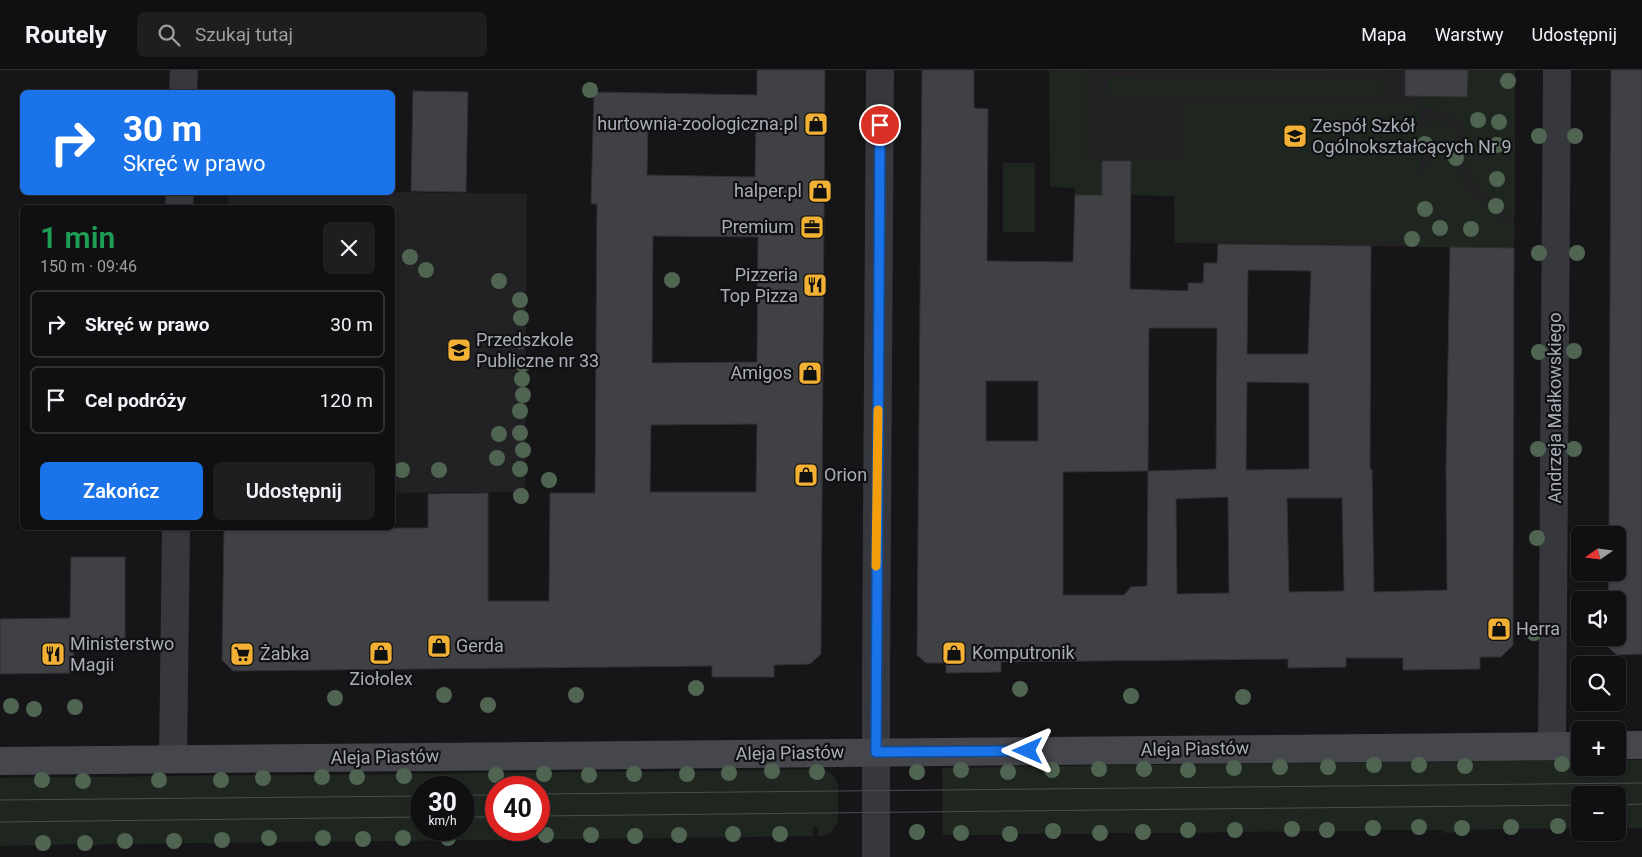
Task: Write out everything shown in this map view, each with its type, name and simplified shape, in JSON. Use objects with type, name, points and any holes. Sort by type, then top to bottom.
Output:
[{"type":"street","points":[[183,90],[184,70]]},
{"type":"street","points":[[876,857],[880,70]]},
{"type":"street","name":"Andrzeja Małkowskiego","points":[[1552,746],[1557,70]]},
{"type":"street","points":[[173,759],[176,530]]},
{"type":"street","points":[[1626,745],[1642,745]]},
{"type":"street","name":"Aleja Piastów","points":[[0,761],[1571,746]]},
{"type":"shaded area","points":[[1049,70],[1087,70],[1086,160],[1102,161],[1102,195],[1075,195],[1075,188],[1050,187]]},
{"type":"shaded area","name":"Zespół Szkół Ogólnokształcących Nr 9","points":[[1075,70],[1515,70],[1514,248],[1175,243],[1174,196],[1131,195],[1131,161],[1102,161],[1102,195],[1075,195]]},
{"type":"shaded area","points":[[1220,70],[1381,70],[1381,73]]},
{"type":"shaded area","name":"Zespół Szkół Ogólnokształcących Nr 9","points":[[1468,70],[1515,70],[1515,215],[1508,215],[1477,187],[1464,160],[1463,153],[1467,136],[1461,121],[1446,113],[1420,105],[1419,131],[1432,122],[1439,122],[1454,127],[1458,136],[1454,161],[1468,191],[1506,224],[1515,224],[1514,248],[1419,247],[1419,243],[1185,241],[1184,243],[1175,243],[1174,196],[1131,195],[1131,161],[1185,161],[1185,103],[1419,104],[1421,96],[1467,97]],"holes":[[[1420,146],[1429,156],[1430,161],[1419,176]]]},
{"type":"shaded area","points":[[1108,77],[1382,80],[1382,98],[1108,95]]},
{"type":"shaded area","points":[[1003,163],[1035,163],[1035,232],[1003,232]]},
{"type":"shaded area","name":"Przedszkole Publiczne nr 33","points":[[395,192],[527,194],[525,492],[395,493],[395,205],[228,205],[229,195],[395,195]]},
{"type":"shaded area","points":[[1571,760],[1571,776],[1626,776],[1626,760],[1642,760],[1642,828],[1626,828],[1626,786],[1571,786],[1571,828],[1515,829],[1515,832],[1506,832],[1505,829],[1460,830],[1460,832],[1444,833],[1444,830],[1423,830],[1423,833],[1414,833],[1414,830],[1378,830],[1377,833],[1369,833],[1369,831],[1332,831],[1332,834],[1324,834],[1323,831],[1241,832],[1241,835],[1233,835],[1233,832],[1195,833],[1195,835],[1187,836],[1186,833],[1150,833],[1149,836],[1141,836],[1141,833],[1105,833],[1104,836],[1096,837],[1095,834],[1060,834],[1059,837],[1051,837],[1051,834],[1013,834],[1013,838],[1005,837],[1004,835],[943,835],[942,768],[1003,767],[1003,764],[1011,764],[1012,766],[1049,766],[1049,763],[1058,763],[1058,766]]},
{"type":"shaded area","points":[[770,767],[778,767],[779,770],[823,769],[834,776],[838,785],[838,822],[831,833],[818,837],[818,827],[813,827],[813,836],[595,839],[595,842],[586,842],[586,839],[550,839],[550,776],[485,776],[485,840],[475,840],[475,776],[410,776],[410,841],[128,844],[128,847],[119,847],[118,844],[88,845],[88,847],[79,848],[78,844],[47,845],[46,848],[38,848],[38,845],[0,846],[0,778],[260,775],[261,773],[269,772],[270,775],[317,775],[317,772],[325,772],[326,775],[585,772],[585,769],[594,769],[594,772],[632,772],[632,769],[641,769],[641,772],[769,770]]},
{"type":"building","points":[[757,70],[825,70],[821,654],[810,664],[774,665],[774,677],[712,677],[712,666],[233,671],[222,660],[224,530],[395,530],[395,528],[428,528],[428,494],[488,493],[488,601],[549,601],[550,493],[595,493],[597,204],[591,204],[594,92],[757,95]],"holes":[[[648,123],[756,124],[755,177],[647,175]],[[653,236],[758,237],[757,362],[652,363]],[[757,424],[756,492],[650,492],[651,425]]]},
{"type":"building","points":[[922,70],[974,70],[974,108],[988,109],[987,261],[1073,262],[1075,195],[1102,195],[1102,161],[1131,161],[1130,289],[1188,291],[1188,283],[1203,283],[1204,263],[1217,263],[1218,244],[1371,246],[1370,469],[1372,469],[1374,592],[1447,590],[1446,469],[1450,247],[1514,248],[1513,645],[1501,657],[1480,657],[1480,669],[1403,670],[1403,658],[1346,658],[1346,667],[1288,668],[1288,659],[1001,662],[1001,672],[946,673],[946,663],[926,663],[917,655]],"holes":[[[1248,270],[1311,271],[1308,354],[1247,354]],[[1149,328],[1217,328],[1216,469],[1148,471]],[[986,381],[1038,381],[1038,441],[986,441]],[[1247,382],[1309,383],[1309,469],[1246,470]],[[1148,471],[1147,586],[1131,587],[1124,595],[1063,595],[1063,472]],[[1228,497],[1229,593],[1177,594],[1176,499]],[[1287,498],[1342,498],[1344,591],[1289,592]]]},
{"type":"building","points":[[1405,70],[1468,70],[1467,97],[1405,96]]},
{"type":"building","points":[[1611,70],[1642,70],[1642,654],[1617,655],[1608,647],[1626,646],[1626,591],[1608,591],[1609,581],[1626,581],[1626,526],[1609,526]]},
{"type":"building","points":[[413,91],[468,92],[466,192],[411,191]]},
{"type":"building","points":[[71,557],[125,557],[125,646],[74,646],[73,673],[0,674],[0,619],[70,618]]},
{"type":"tram line","points":[[550,794],[1642,783]]},
{"type":"tram line","points":[[475,795],[485,795]]},
{"type":"tram line","points":[[0,800],[410,796]]},
{"type":"tram line","points":[[1626,805],[1642,804]]},
{"type":"tram line","points":[[550,816],[1571,805]]},
{"type":"tram line","points":[[0,822],[410,817]]},
{"type":"tram line","points":[[475,817],[485,817]]},
{"type":"slow traffic","points":[[876,566],[878,410]]},
{"type":"place","name":"hurtownia-zoologiczna.pl","points":[[816,124]]},
{"type":"place","name":"Zespół Szkół Ogólnokształcących Nr 9","points":[[1295,136]]},
{"type":"place","name":"halper.pl","points":[[820,191]]},
{"type":"place","name":"Premium","points":[[812,227]]},
{"type":"place","name":"Pizzeria Top Pizza","points":[[815,285]]},
{"type":"place","name":"Przedszkole Publiczne nr 33","points":[[459,350]]},
{"type":"place","name":"Amigos","points":[[810,373]]},
{"type":"place","name":"Orion","points":[[806,475]]},
{"type":"place","name":"Herra","points":[[1499,629]]},
{"type":"place","name":"Gerda","points":[[439,646]]},
{"type":"place","name":"Ziołolex","points":[[381,653]]},
{"type":"place","name":"Komputronik","points":[[954,653]]},
{"type":"place","name":"Ministerstwo Magii","points":[[53,654]]},
{"type":"place","name":"Żabka","points":[[242,654]]},
{"type":"route","points":[[880,125],[876,752],[1028,751]]}]
